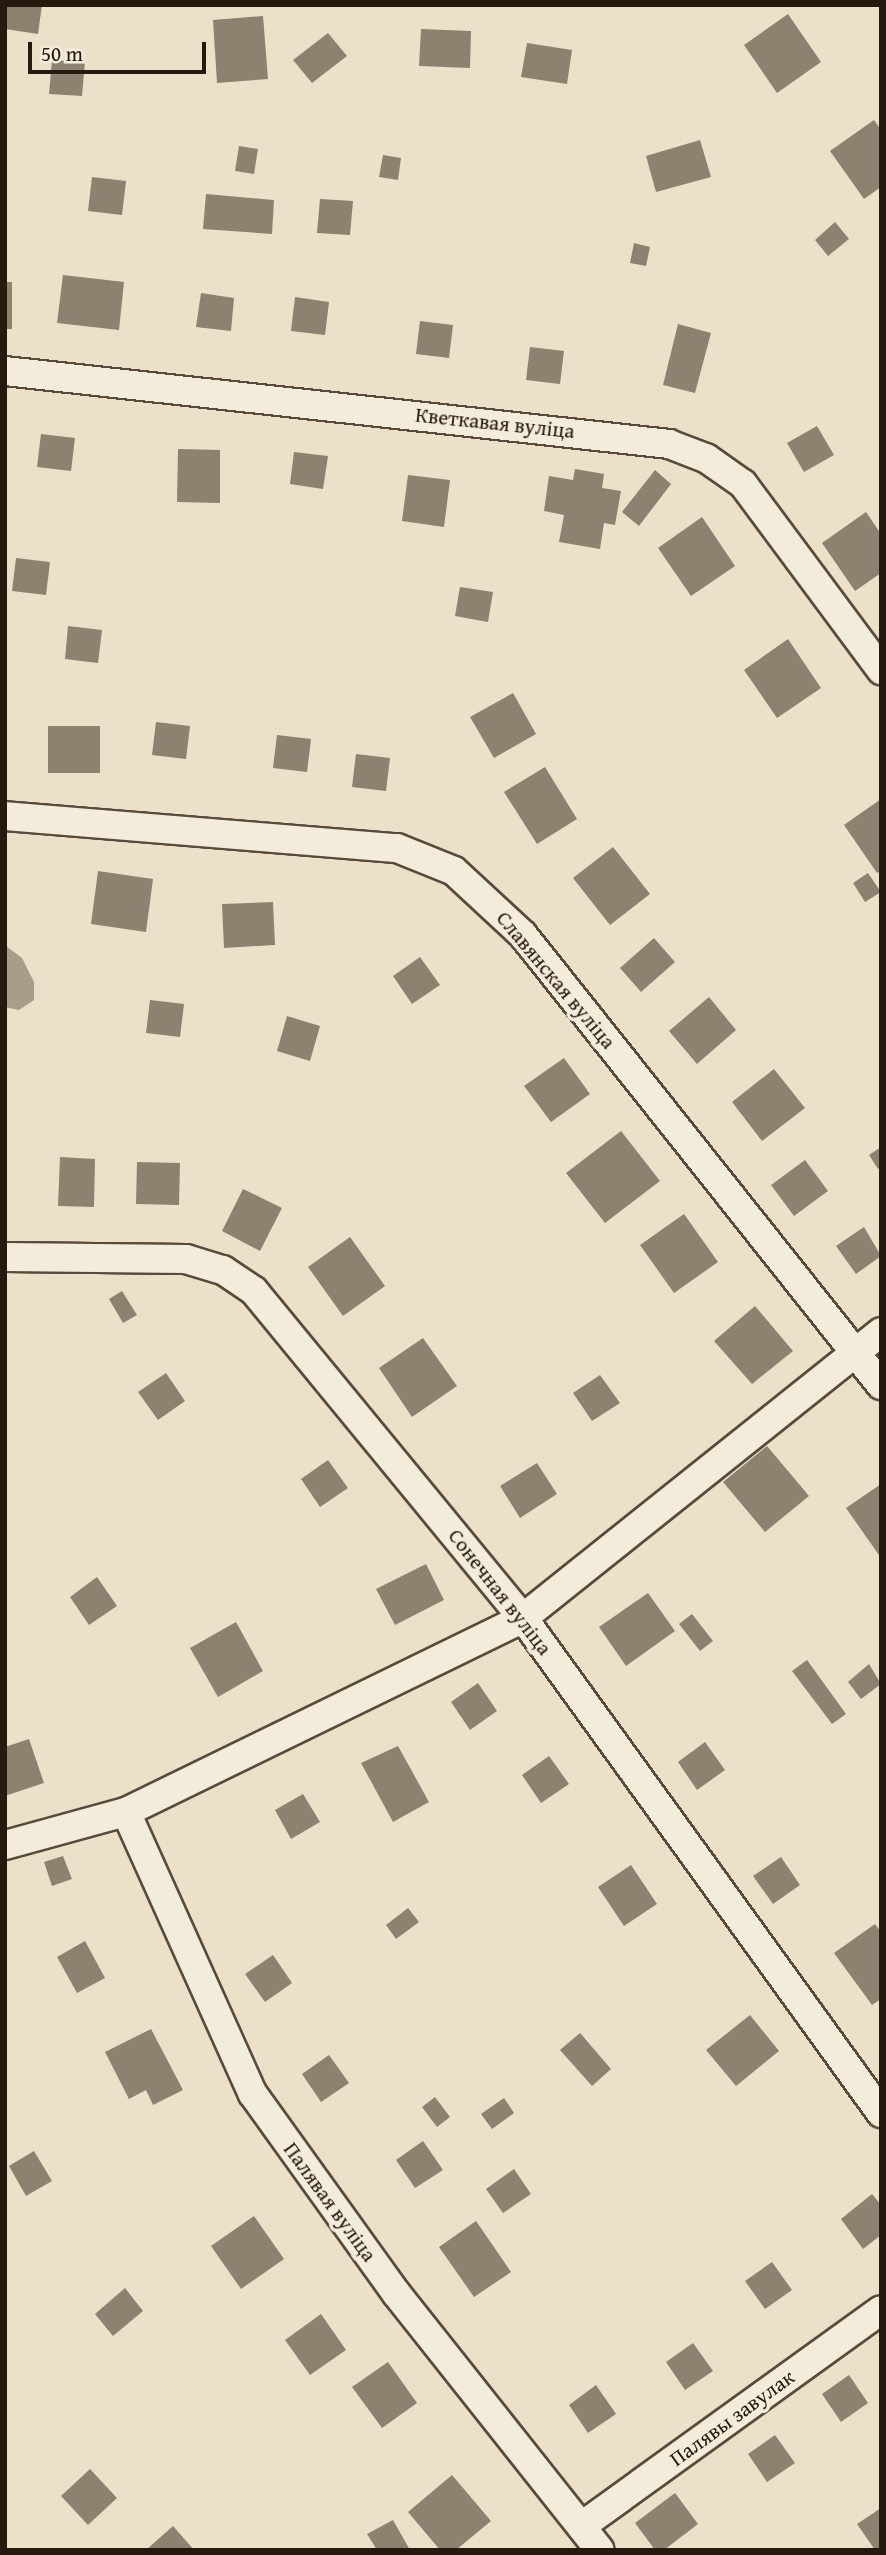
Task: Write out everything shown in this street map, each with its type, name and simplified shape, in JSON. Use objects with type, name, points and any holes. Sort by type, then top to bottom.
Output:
[{"type":"street","name":"Кветкавая вуліца","points":[[5,371],[669,444],[706,458],[743,484],[881,670]]},
{"type":"street","name":"Славянская вуліца","points":[[5,816],[397,848],[454,871],[523,935],[881,1385]]},
{"type":"street","name":"Сонечная вуліца","points":[[5,1257],[186,1259],[223,1270],[254,1291],[523,1618],[881,2113]]},
{"type":"street","points":[[5,1845],[126,1812],[523,1618],[881,1332]]},
{"type":"street","name":"Палявая вуліца","points":[[126,1812],[253,2094],[396,2293],[583,2525],[600,2550]]},
{"type":"street","name":"Палявы завулак","points":[[583,2525],[881,2310]]},
{"type":"shaded area","points":[[6,946],[22,958],[34,982],[34,1000],[19,1010],[5,1007]]},
{"type":"building","points":[[5,5],[42,5],[38,34],[5,29]]},
{"type":"building","points":[[788,14],[821,62],[777,93],[744,45]]},
{"type":"building","points":[[263,16],[268,79],[217,83],[213,20]]},
{"type":"building","points":[[421,29],[471,31],[470,68],[419,66]]},
{"type":"building","points":[[328,33],[347,56],[312,83],[293,60]]},
{"type":"building","points":[[527,43],[572,50],[567,84],[521,77]]},
{"type":"building","points":[[52,60],[85,62],[82,96],[49,94]]},
{"type":"building","points":[[874,120],[881,130],[881,187],[864,199],[830,151]]},
{"type":"building","points":[[700,140],[711,177],[656,192],[646,156]]},
{"type":"building","points":[[239,146],[258,149],[254,174],[235,171]]},
{"type":"building","points":[[383,155],[401,158],[398,180],[379,177]]},
{"type":"building","points":[[92,177],[126,181],[122,215],[88,211]]},
{"type":"building","points":[[206,194],[274,200],[272,234],[203,229]]},
{"type":"building","points":[[320,199],[353,201],[350,235],[317,233]]},
{"type":"building","points":[[835,222],[849,239],[828,256],[815,240]]},
{"type":"building","points":[[634,243],[650,247],[646,266],[630,263]]},
{"type":"building","points":[[63,275],[124,282],[119,330],[57,323]]},
{"type":"building","points":[[5,282],[12,282],[12,329],[5,329]]},
{"type":"building","points":[[201,293],[234,298],[231,331],[196,327]]},
{"type":"building","points":[[295,297],[329,302],[325,335],[291,331]]},
{"type":"building","points":[[420,321],[453,325],[449,358],[416,354]]},
{"type":"building","points":[[678,324],[711,333],[695,393],[663,385]]},
{"type":"building","points":[[530,347],[564,351],[560,384],[526,380]]},
{"type":"building","points":[[817,426],[834,455],[804,472],[787,443]]},
{"type":"building","points":[[41,434],[75,438],[71,471],[37,467]]},
{"type":"building","points":[[178,449],[220,450],[220,503],[177,502]]},
{"type":"building","points":[[294,452],[328,456],[323,489],[290,484]]},
{"type":"building","points":[[575,469],[604,474],[602,488],[621,491],[615,525],[604,523],[600,549],[559,542],[564,515],[544,511],[549,476],[573,480]]},
{"type":"building","points":[[655,470],[671,484],[639,526],[622,512]]},
{"type":"building","points":[[408,475],[450,480],[444,527],[402,521]]},
{"type":"building","points":[[866,512],[881,534],[881,573],[855,591],[822,543]]},
{"type":"building","points":[[702,517],[735,566],[691,596],[658,548]]},
{"type":"building","points":[[16,558],[50,562],[46,595],[12,591]]},
{"type":"building","points":[[460,587],[493,592],[488,622],[455,616]]},
{"type":"building","points":[[68,626],[102,630],[98,663],[65,659]]},
{"type":"building","points":[[788,639],[821,688],[777,718],[744,670]]},
{"type":"building","points":[[513,693],[536,734],[494,758],[470,717]]},
{"type":"building","points":[[156,722],[190,726],[186,759],[152,755]]},
{"type":"building","points":[[48,726],[100,726],[100,773],[48,773]]},
{"type":"building","points":[[277,735],[311,739],[307,772],[273,768]]},
{"type":"building","points":[[356,754],[390,758],[386,791],[352,787]]},
{"type":"building","points":[[545,767],[577,819],[537,844],[504,792]]},
{"type":"building","points":[[881,799],[881,871],[877,873],[844,825]]},
{"type":"building","points":[[613,847],[650,894],[610,925],[573,878]]},
{"type":"building","points":[[98,871],[153,879],[146,932],[91,924]]},
{"type":"building","points":[[868,873],[881,892],[865,902],[853,883]]},
{"type":"building","points":[[273,902],[275,945],[224,948],[222,904]]},
{"type":"building","points":[[654,938],[675,962],[641,992],[620,968]]},
{"type":"building","points":[[420,957],[440,985],[412,1004],[393,976]]},
{"type":"building","points":[[709,997],[736,1030],[697,1064],[669,1031]]},
{"type":"building","points":[[150,1000],[184,1004],[180,1037],[146,1033]]},
{"type":"building","points":[[287,1016],[320,1026],[310,1061],[277,1051]]},
{"type":"building","points":[[564,1058],[590,1094],[551,1122],[524,1086]]},
{"type":"building","points":[[774,1069],[805,1108],[762,1141],[732,1102]]},
{"type":"building","points":[[621,1131],[660,1181],[605,1223],[566,1173]]},
{"type":"building","points":[[881,1147],[881,1167],[878,1169],[869,1155]]},
{"type":"building","points":[[60,1157],[95,1159],[94,1207],[58,1206]]},
{"type":"building","points":[[805,1160],[828,1191],[794,1216],[771,1185]]},
{"type":"building","points":[[137,1162],[180,1163],[179,1205],[136,1204]]},
{"type":"building","points":[[243,1189],[282,1208],[260,1251],[222,1231]]},
{"type":"building","points":[[684,1214],[718,1262],[674,1293],[640,1245]]},
{"type":"building","points":[[864,1227],[881,1256],[856,1274],[836,1246]]},
{"type":"building","points":[[350,1237],[385,1286],[343,1316],[308,1267]]},
{"type":"building","points":[[122,1291],[137,1315],[123,1323],[109,1299]]},
{"type":"building","points":[[755,1306],[793,1351],[752,1384],[714,1341]]},
{"type":"building","points":[[423,1338],[457,1386],[412,1417],[379,1368]]},
{"type":"building","points":[[166,1373],[185,1401],[158,1420],[138,1392]]},
{"type":"building","points":[[600,1375],[620,1403],[592,1421],[573,1393]]},
{"type":"building","points":[[767,1446],[809,1496],[765,1532],[723,1482]]},
{"type":"building","points":[[328,1460],[348,1488],[320,1507],[301,1479]]},
{"type":"building","points":[[537,1463],[557,1494],[520,1518],[500,1486]]},
{"type":"building","points":[[881,1484],[881,1558],[846,1508]]},
{"type":"building","points":[[426,1564],[444,1600],[395,1625],[376,1589]]},
{"type":"building","points":[[97,1577],[117,1606],[89,1625],[70,1597]]},
{"type":"building","points":[[648,1593],[675,1631],[626,1666],[599,1627]]},
{"type":"building","points":[[692,1614],[713,1641],[700,1651],[679,1624]]},
{"type":"building","points":[[236,1622],[263,1671],[218,1697],[190,1648]]},
{"type":"building","points":[[807,1660],[846,1714],[832,1724],[792,1671]]},
{"type":"building","points":[[869,1664],[881,1684],[861,1699],[848,1682]]},
{"type":"building","points":[[478,1683],[497,1711],[470,1730],[451,1702]]},
{"type":"building","points":[[29,1739],[44,1783],[5,1796],[5,1747]]},
{"type":"building","points":[[705,1742],[725,1770],[697,1790],[678,1762]]},
{"type":"building","points":[[398,1746],[429,1802],[393,1822],[361,1763]]},
{"type":"building","points":[[549,1756],[569,1784],[541,1803],[522,1775]]},
{"type":"building","points":[[303,1794],[320,1822],[291,1839],[275,1810]]},
{"type":"building","points":[[63,1856],[72,1879],[52,1886],[44,1862]]},
{"type":"building","points":[[781,1857],[800,1885],[773,1904],[753,1876]]},
{"type":"building","points":[[631,1865],[657,1904],[624,1926],[598,1887]]},
{"type":"building","points":[[408,1908],[419,1922],[396,1939],[386,1925]]},
{"type":"building","points":[[875,1924],[881,1932],[881,1999],[872,2005],[834,1953]]},
{"type":"building","points":[[85,1941],[105,1978],[77,1993],[57,1957]]},
{"type":"building","points":[[273,1955],[292,1983],[265,2002],[245,1974]]},
{"type":"building","points":[[750,2015],[779,2051],[736,2086],[706,2050]]},
{"type":"building","points":[[151,2029],[183,2090],[153,2105],[146,2090],[129,2099],[105,2052]]},
{"type":"building","points":[[580,2033],[611,2069],[592,2086],[560,2050]]},
{"type":"building","points":[[329,2055],[349,2083],[321,2102],[302,2074]]},
{"type":"building","points":[[435,2097],[450,2117],[437,2127],[422,2107]]},
{"type":"building","points":[[504,2098],[514,2113],[492,2129],[481,2114]]},
{"type":"building","points":[[423,2141],[443,2170],[415,2188],[396,2160]]},
{"type":"building","points":[[34,2151],[52,2181],[26,2196],[9,2166]]},
{"type":"building","points":[[514,2169],[531,2194],[503,2213],[486,2189]]},
{"type":"building","points":[[872,2194],[881,2205],[881,2235],[863,2249],[841,2219]]},
{"type":"building","points":[[254,2216],[284,2259],[241,2289],[211,2246]]},
{"type":"building","points":[[476,2221],[511,2272],[474,2297],[439,2247]]},
{"type":"building","points":[[772,2262],[792,2290],[765,2309],[745,2281]]},
{"type":"building","points":[[125,2288],[143,2311],[113,2336],[95,2314]]},
{"type":"building","points":[[321,2314],[346,2350],[310,2375],[285,2340]]},
{"type":"building","points":[[693,2343],[713,2371],[685,2390],[666,2362]]},
{"type":"building","points":[[388,2362],[417,2403],[382,2428],[352,2387]]},
{"type":"building","points":[[849,2375],[868,2403],[841,2422],[822,2394]]},
{"type":"building","points":[[596,2385],[616,2414],[588,2433],[569,2405]]},
{"type":"building","points":[[775,2435],[795,2463],[767,2482],[748,2454]]},
{"type":"building","points":[[90,2469],[117,2498],[88,2525],[61,2496]]},
{"type":"building","points":[[452,2475],[491,2521],[456,2550],[440,2550],[408,2512]]},
{"type":"building","points":[[675,2493],[698,2524],[664,2550],[655,2550],[635,2523]]},
{"type":"building","points":[[881,2508],[881,2550],[875,2550],[857,2524]]},
{"type":"building","points":[[393,2520],[410,2550],[377,2550],[367,2534]]},
{"type":"building","points":[[173,2526],[194,2550],[146,2550]]}]
